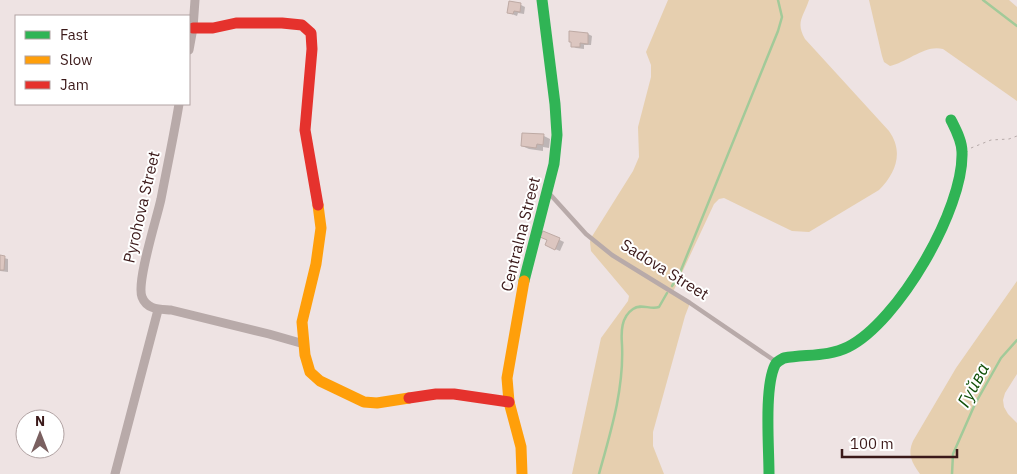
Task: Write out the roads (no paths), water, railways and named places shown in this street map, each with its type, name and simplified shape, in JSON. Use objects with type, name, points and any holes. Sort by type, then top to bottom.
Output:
[{"type":"street","points":[[190,44],[195,0]]},
{"type":"street","name":"Centralna Street","points":[[522,474],[520,446],[509,402],[507,378],[517,318],[555,155],[557,120],[542,0]]},
{"type":"street","points":[[193,28],[213,28],[236,23],[282,23],[302,25],[311,33],[312,49],[305,130],[317,192],[321,228],[316,264],[302,322],[307,364],[315,377],[329,386],[364,402],[377,403],[436,394],[454,394],[509,402]]},
{"type":"street","name":"Pyrohova Street","points":[[158,310],[143,300],[140,286],[161,199],[180,105]]},
{"type":"street","points":[[769,474],[770,394],[777,362],[789,356],[833,352],[846,348],[861,339],[874,328],[916,276],[934,247],[954,200],[962,153],[958,135],[951,120]]},
{"type":"street","points":[[115,474],[158,310],[171,310],[304,344]]},
{"type":"lane","name":"Sadova Street","points":[[547,191],[586,234],[612,255],[690,303],[777,362]]},
{"type":"waterway","points":[[672,286],[679,275],[778,31],[782,17],[778,0]]},
{"type":"waterway","name":"Гуйва","points":[[983,0],[1017,26]]},
{"type":"waterway","points":[[599,474],[619,394],[624,320],[629,312],[636,307],[659,307],[667,293]]},
{"type":"waterway","name":"Гуйва","points":[[952,474],[953,454],[975,404],[1001,358],[1017,340]]}]
